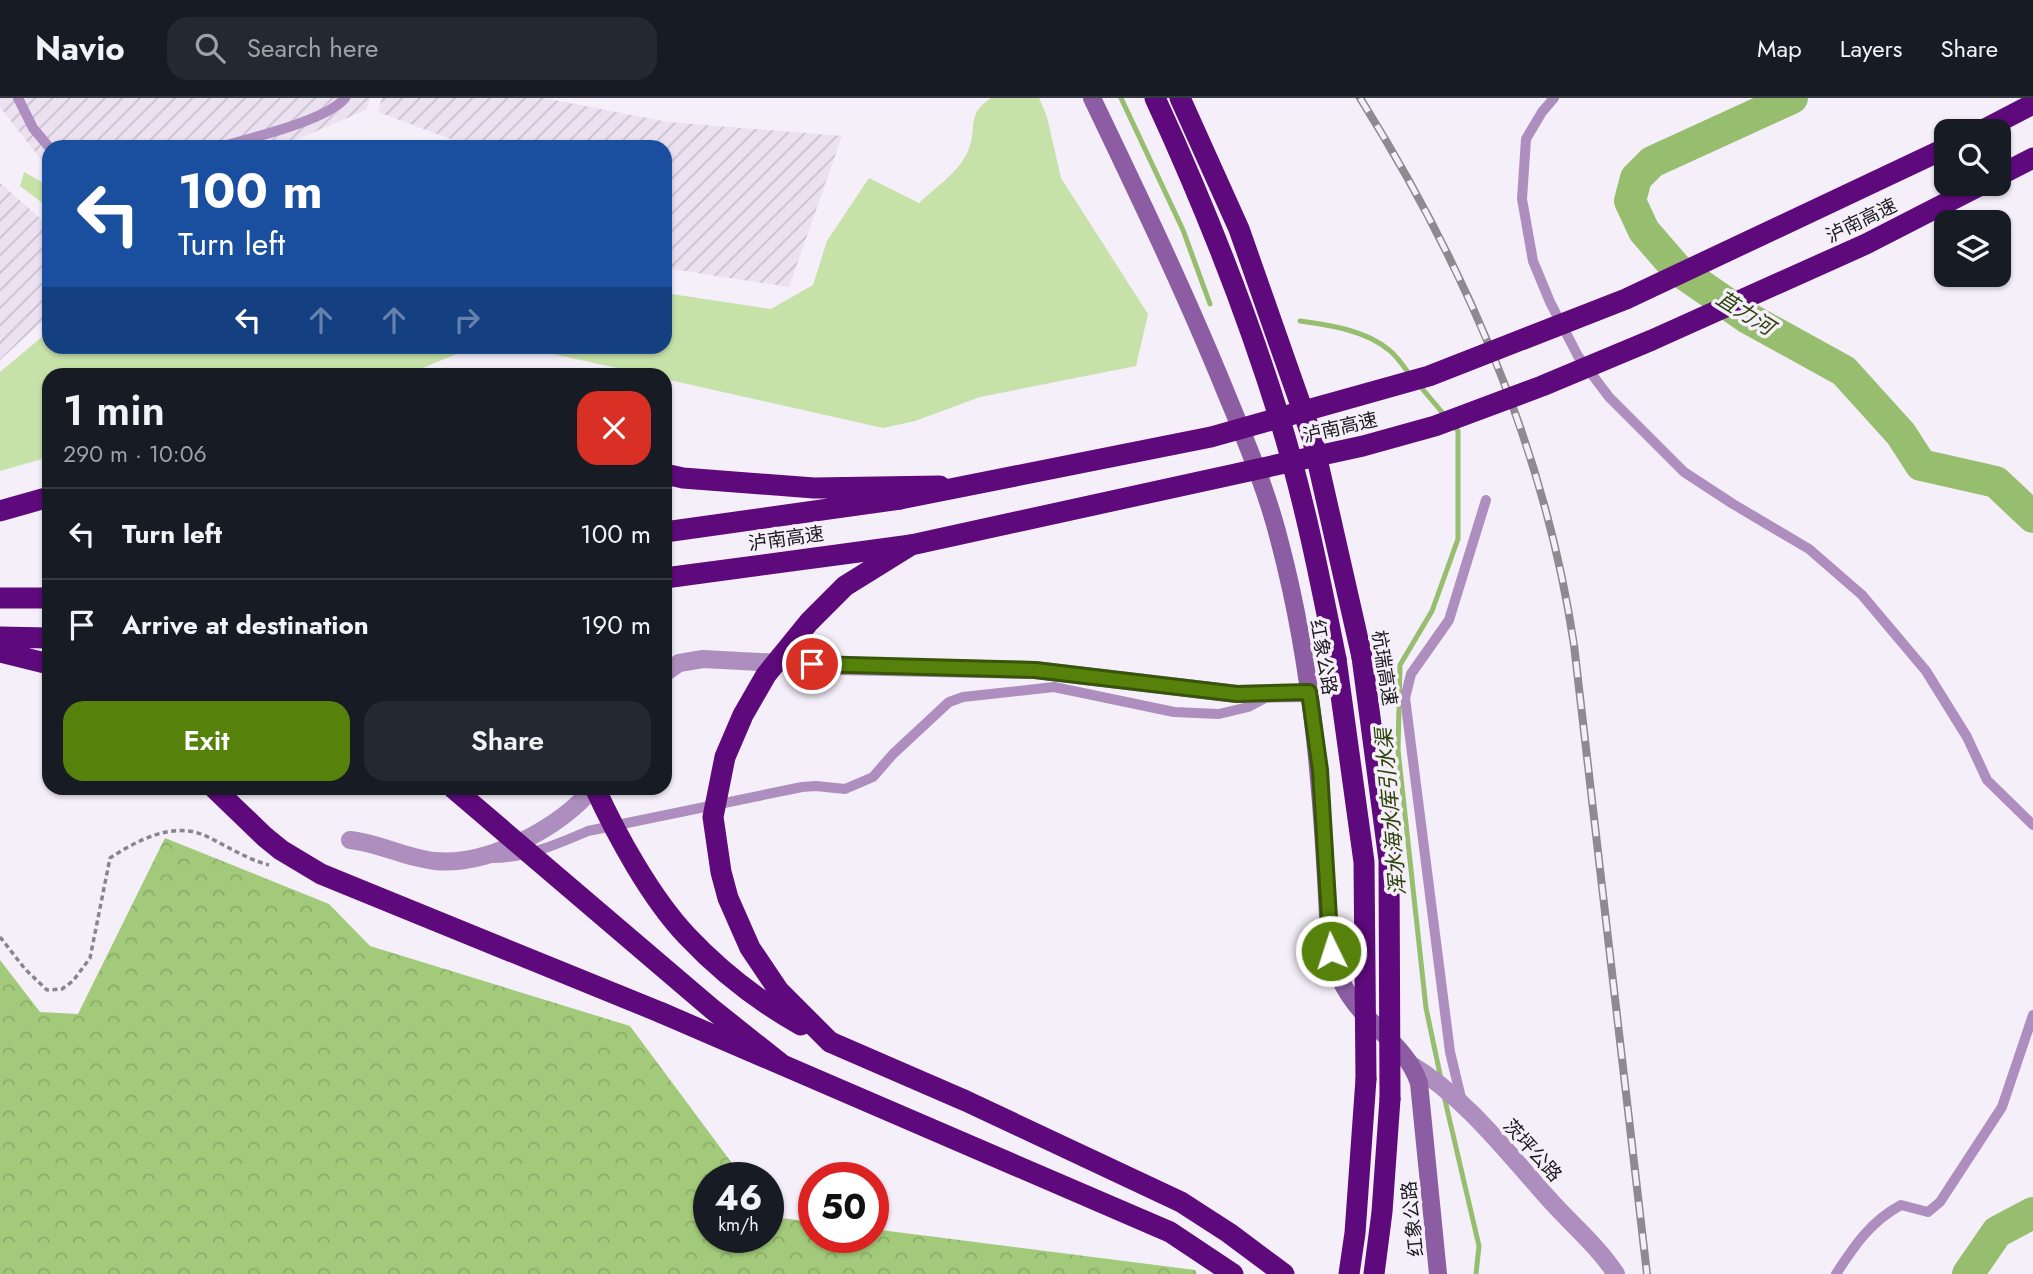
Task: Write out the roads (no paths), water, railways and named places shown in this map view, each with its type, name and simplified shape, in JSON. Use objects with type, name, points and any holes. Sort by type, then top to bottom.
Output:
[{"type":"highway","points":[[1155,98],[1219,248],[1280,422],[1316,563],[1336,659],[1364,862],[1366,1079],[1355,1233],[1349,1274]]},
{"type":"highway","name":"杭瑞高速","points":[[1180,98],[1239,229],[1312,438],[1362,657],[1389,860],[1390,1100],[1382,1212],[1374,1274]]},
{"type":"highway","points":[[2004,119],[2033,104]]},
{"type":"highway","name":"泸南高速","points":[[672,531],[900,499],[1211,437],[1429,376],[1626,299],[1934,154]]},
{"type":"highway","points":[[2011,169],[2033,158]]},
{"type":"highway","name":"泸南高速","points":[[672,577],[911,545],[1363,446],[1435,426],[1542,386],[1652,340],[1866,244],[1960,196]]},
{"type":"highway","points":[[672,475],[814,488],[967,486]]},
{"type":"highway","points":[[0,511],[42,499]]},
{"type":"highway","points":[[830,1042],[779,991],[750,948],[738,924],[718,858],[713,817],[715,799],[725,757],[743,715],[766,675],[787,648],[845,586],[911,545]]},
{"type":"highway","points":[[0,598],[42,598]]},
{"type":"highway","points":[[0,637],[42,638]]},
{"type":"highway","points":[[0,652],[42,662]]},
{"type":"highway","points":[[221,795],[281,850],[321,874],[662,1013],[1170,1232],[1233,1274]]},
{"type":"highway","points":[[461,795],[712,1009],[780,1063]]},
{"type":"highway","points":[[598,795],[644,879],[687,936],[774,1009],[830,1042],[966,1101],[1181,1202],[1284,1274]]},
{"type":"main road","name":"红象公路","points":[[1092,98],[1151,219],[1248,446],[1280,542],[1293,600],[1320,770],[1329,937],[1333,963],[1350,999],[1410,1064],[1419,1083],[1438,1274]]},
{"type":"street","points":[[672,668],[679,663],[703,659],[839,666],[1035,670],[1237,694],[1309,692]]},
{"type":"street","points":[[350,840],[384,846],[435,861],[474,857],[509,846],[557,821],[587,795]]},
{"type":"street","name":"茨坪公路","points":[[1410,1064],[1434,1080],[1460,1104],[1597,1248],[1616,1274]]},
{"type":"lane","points":[[18,98],[33,128],[43,140]]},
{"type":"lane","points":[[243,140],[320,116],[345,98]]},
{"type":"lane","points":[[1554,98],[1526,139],[1522,199],[1534,261],[1550,302],[1578,356],[1609,397],[1685,472],[1809,549],[1861,595],[1926,671],[1967,737],[1987,780],[2033,825]]},
{"type":"lane","points":[[1460,1104],[1450,1052],[1405,698],[1410,674],[1449,620],[1486,500]]},
{"type":"lane","points":[[474,857],[504,859],[559,844],[588,831],[802,788],[816,786],[845,789],[873,776],[948,702],[962,697],[1054,687],[1174,712],[1219,714],[1248,706],[1275,693]]},
{"type":"lane","points":[[1836,1274],[1860,1238],[1895,1209],[1901,1205],[1928,1212],[1940,1202],[2002,1107],[2033,1015]]},
{"type":"waterway","name":"浑水海水库引水渠","points":[[1121,98],[1183,230],[1210,304]]},
{"type":"waterway","name":"苴力河","points":[[1792,98],[1652,162],[1636,178],[1630,201],[1644,231],[1677,269],[1748,318],[1844,371],[1901,434],[1921,465],[1996,482],[2033,517]]},
{"type":"waterway","name":"浑水海水库引水渠","points":[[1300,321],[1335,327],[1369,338],[1392,352],[1410,375]]},
{"type":"waterway","name":"浑水海水库引水渠","points":[[1419,385],[1447,418]]},
{"type":"waterway","name":"浑水海水库引水渠","points":[[1441,1079],[1426,1008],[1398,750],[1400,665],[1432,611],[1458,539],[1458,431],[1453,425]]},
{"type":"waterway","name":"浑水海水库引水渠","points":[[1444,1096],[1479,1246],[1476,1274]]},
{"type":"waterway","name":"苴力河","points":[[1968,1274],[1997,1232],[2033,1213]]},
{"type":"railway","points":[[1360,98],[1433,226],[1495,361],[1521,430],[1561,572],[1574,645],[1647,1274]]}]
